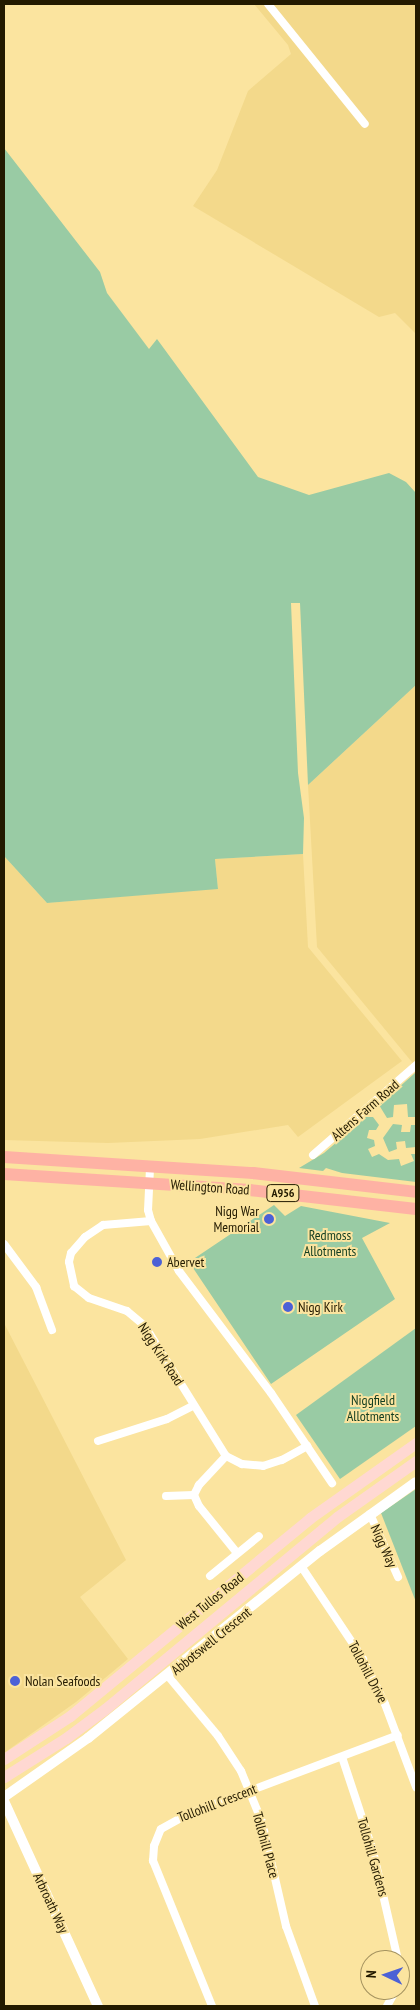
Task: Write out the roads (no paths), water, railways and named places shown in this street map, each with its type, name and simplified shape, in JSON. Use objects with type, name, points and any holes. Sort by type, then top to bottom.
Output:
[{"type":"main road","name":"Wellington Road","points":[[4,1157],[150,1168],[252,1173],[416,1192]]},
{"type":"main road","name":"Wellington Road","points":[[4,1174],[149,1182],[416,1209]]},
{"type":"main road","name":"West Tullos Road","points":[[4,1760],[70,1716],[310,1518],[416,1443]]},
{"type":"main road","name":"West Tullos Road","points":[[4,1778],[105,1709],[337,1517],[416,1461]]},
{"type":"street","points":[[268,4],[365,124]]},
{"type":"street","name":"Altens Farm Road","points":[[313,1155],[416,1065]]},
{"type":"street","points":[[150,1168],[148,1210],[151,1221],[179,1271],[272,1393],[332,1482]]},
{"type":"street","name":"Nigg Kirk Road","points":[[151,1221],[106,1224],[93,1230],[71,1253],[69,1273],[80,1293],[127,1311],[145,1326],[192,1406],[226,1456]]},
{"type":"street","points":[[4,1244],[36,1288],[52,1330]]},
{"type":"street","points":[[98,1441],[158,1422],[192,1406]]},
{"type":"street","points":[[194,1495],[199,1485],[226,1456],[242,1464],[263,1466],[282,1460],[307,1446]]},
{"type":"street","name":"Abbotswell Crescent","points":[[4,1799],[88,1738],[168,1676],[301,1566],[416,1482]]},
{"type":"street","points":[[166,1496],[194,1495]]},
{"type":"street","points":[[194,1495],[200,1506],[237,1553]]},
{"type":"street","name":"Nigg Way","points":[[370,1514],[398,1577]]},
{"type":"street","points":[[210,1576],[259,1536]]},
{"type":"street","name":"Tollohill Drive","points":[[301,1566],[362,1657],[398,1736],[416,1787]]},
{"type":"street","name":"Tollohill Place","points":[[168,1676],[218,1736],[250,1791],[267,1842],[286,1926],[315,2006]]},
{"type":"street","name":"Tollohill Crescent","points":[[212,2006],[153,1853],[156,1836],[171,1821],[398,1736]]},
{"type":"street","name":"Tollohill Gardens","points":[[342,1757],[373,1851],[396,1950]]},
{"type":"street","name":"Arbroath Way","points":[[4,1799],[98,2006]]},
{"type":"place","name":"Nigg War Memorial","points":[[269,1219]]},
{"type":"place","name":"Abervet","points":[[157,1262]]},
{"type":"place","name":"Nigg Kirk","points":[[288,1307]]},
{"type":"place","name":"Nolan Seafoods","points":[[15,1681]]},
{"type":"park label","name":"Redmoss Allotments","points":[[330,1244]]},
{"type":"park label","name":"Niggfield Allotments","points":[[373,1408]]}]
